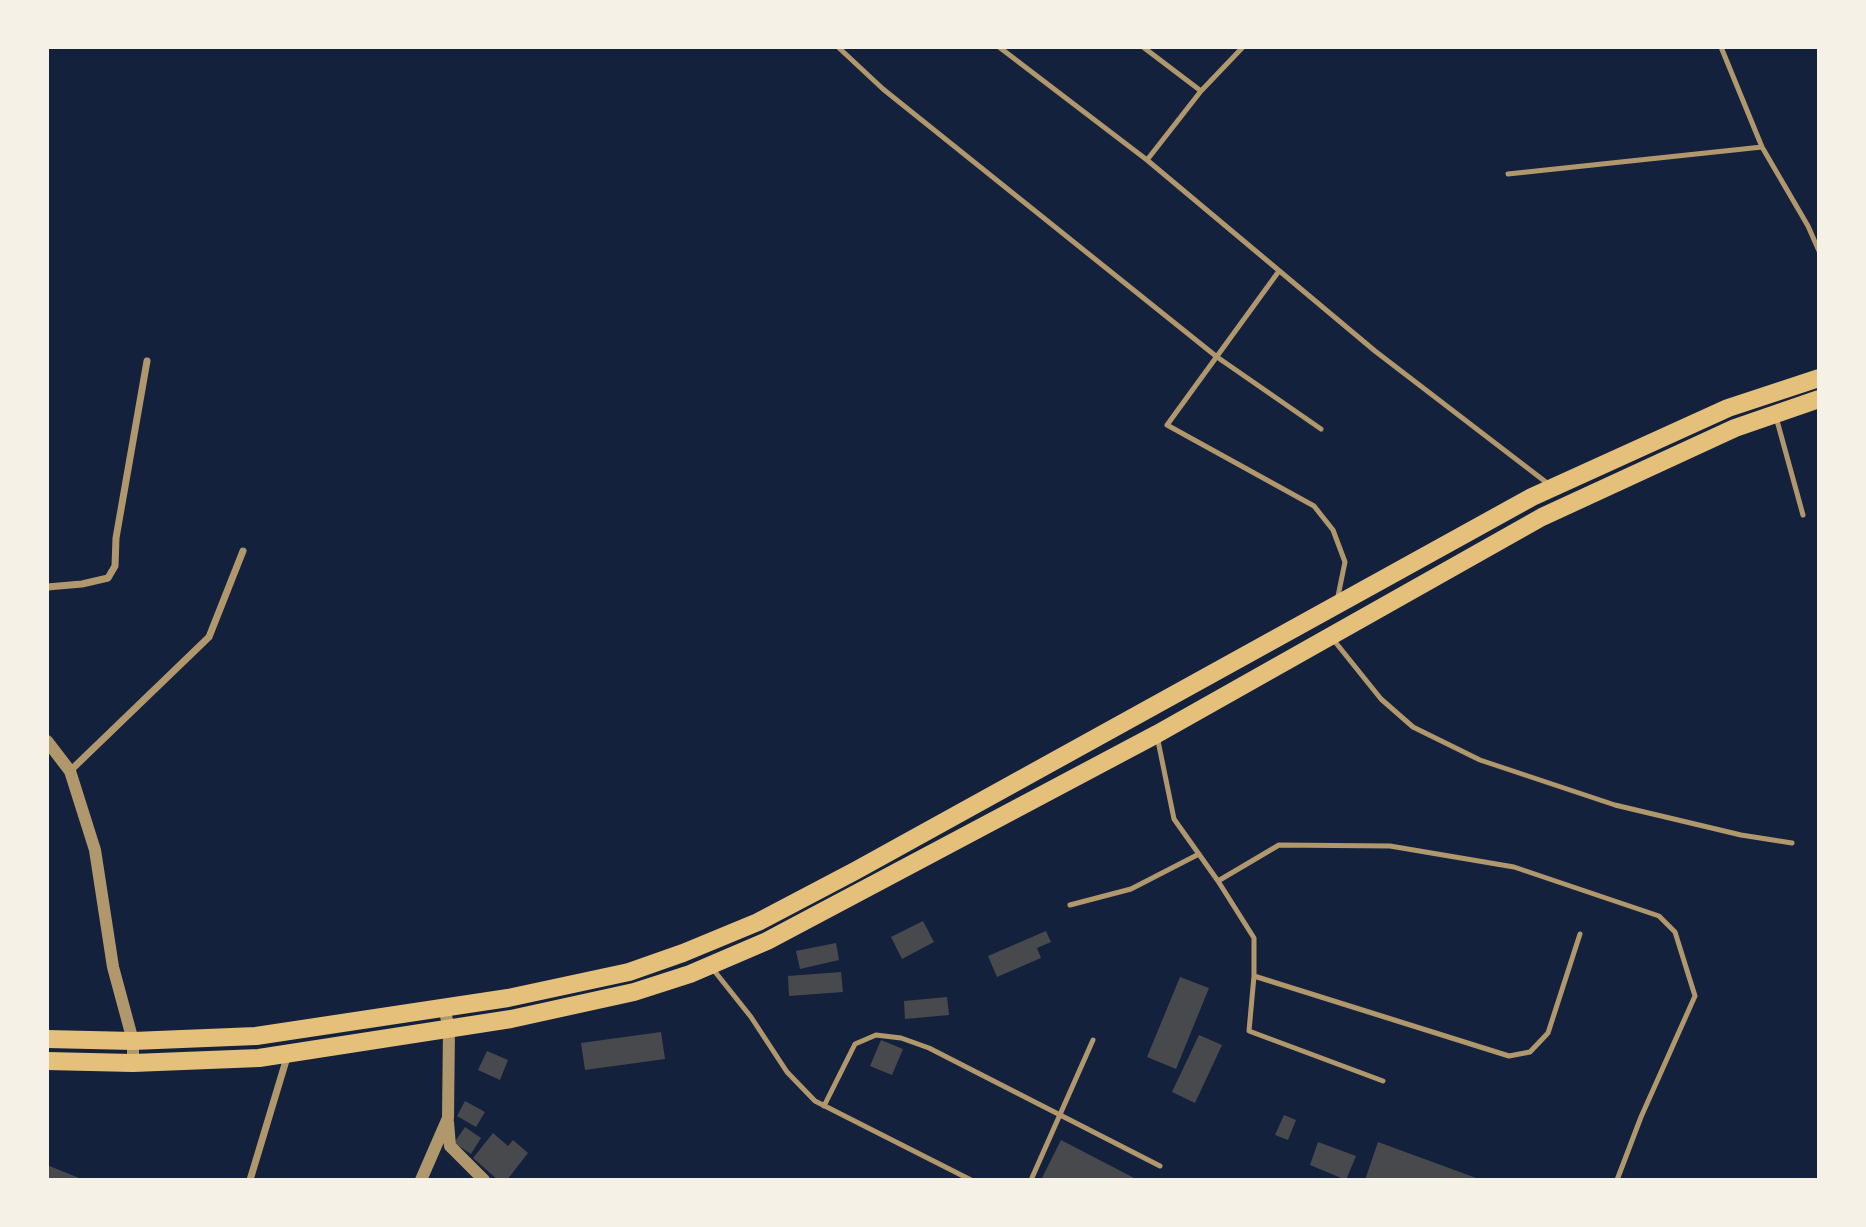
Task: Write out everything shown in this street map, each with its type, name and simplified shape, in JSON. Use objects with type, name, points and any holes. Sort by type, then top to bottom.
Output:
[{"type":"highway","points":[[47,1039],[133,1041],[256,1036],[444,1008],[629,972],[758,922],[1553,488],[1728,408],[1819,378]]},
{"type":"highway","points":[[47,1060],[133,1063],[203,1061],[288,1053],[449,1028],[634,992],[710,965],[791,928],[1157,734],[1329,634],[1564,506],[1639,470],[1819,399]]},
{"type":"highway","points":[[1553,488],[1564,506]]},
{"type":"highway","points":[[349,1023],[350,1044]]},
{"type":"street","points":[[47,587],[82,584],[108,578],[115,566],[116,538],[146,361]]},
{"type":"street","points":[[70,771],[209,637],[243,551]]},
{"type":"street","points":[[47,741],[70,771],[95,850],[113,967],[133,1041],[133,1063]]},
{"type":"street","points":[[444,1008],[449,1028],[450,1146],[484,1180]]},
{"type":"street","points":[[250,1180],[288,1053]]},
{"type":"street","points":[[421,1180],[448,1118]]},
{"type":"lane","points":[[838,47],[883,89],[1217,357],[1321,429]]},
{"type":"lane","points":[[999,47],[1147,160],[1375,351],[1553,488]]},
{"type":"lane","points":[[1143,47],[1201,91]]},
{"type":"lane","points":[[1147,160],[1201,91],[1243,47]]},
{"type":"lane","points":[[1721,47],[1762,147],[1808,226],[1819,251]]},
{"type":"lane","points":[[1508,174],[1762,147]]},
{"type":"lane","points":[[1279,271],[1167,425],[1314,506],[1333,530],[1345,562],[1336,606]]},
{"type":"lane","points":[[1776,414],[1803,515]]},
{"type":"lane","points":[[1329,634],[1381,699],[1413,727],[1480,760],[1615,805],[1694,825],[1792,843]]},
{"type":"lane","points":[[1157,734],[1174,819],[1254,938],[1249,1031],[1383,1081]]},
{"type":"lane","points":[[1218,881],[1279,845],[1390,846],[1514,867],[1659,916],[1675,932],[1695,996],[1641,1117],[1617,1180]]},
{"type":"lane","points":[[1070,905],[1131,889],[1199,854]]},
{"type":"lane","points":[[1254,976],[1509,1056],[1530,1052],[1548,1033],[1580,934]]},
{"type":"lane","points":[[710,965],[751,1017],[787,1072],[815,1101],[971,1180]]},
{"type":"lane","points":[[824,1106],[855,1044],[876,1035],[901,1038],[929,1048],[1059,1117],[1160,1166]]},
{"type":"lane","points":[[1031,1180],[1093,1040]]},
{"type":"building","points":[[923,921],[934,942],[902,959],[891,937]]},
{"type":"building","points":[[1046,931],[1051,942],[1037,948],[1041,958],[997,977],[988,956]]},
{"type":"building","points":[[836,943],[839,960],[800,969],[796,951]]},
{"type":"building","points":[[841,972],[843,992],[789,996],[788,976]]},
{"type":"building","points":[[1180,977],[1209,988],[1176,1069],[1147,1057]]},
{"type":"building","points":[[947,997],[949,1015],[905,1019],[904,1001]]},
{"type":"building","points":[[661,1032],[665,1059],[585,1070],[581,1043]]},
{"type":"building","points":[[1199,1035],[1222,1045],[1195,1103],[1172,1092]]},
{"type":"building","points":[[881,1040],[903,1049],[892,1075],[870,1066]]},
{"type":"building","points":[[487,1051],[508,1060],[500,1080],[478,1070]]},
{"type":"building","points":[[465,1101],[485,1112],[476,1127],[457,1116]]},
{"type":"building","points":[[1284,1115],[1296,1120],[1288,1140],[1275,1135]]},
{"type":"building","points":[[465,1127],[481,1138],[471,1154],[454,1143]]},
{"type":"building","points":[[493,1133],[508,1146],[513,1140],[528,1153],[507,1180],[498,1180],[473,1158]]},
{"type":"building","points":[[1061,1140],[1138,1180],[1041,1180]]},
{"type":"building","points":[[1318,1142],[1356,1156],[1346,1180],[1310,1165]]},
{"type":"building","points":[[1378,1142],[1479,1179],[1479,1180],[1365,1180]]},
{"type":"building","points":[[47,1165],[84,1180],[47,1180]]}]
